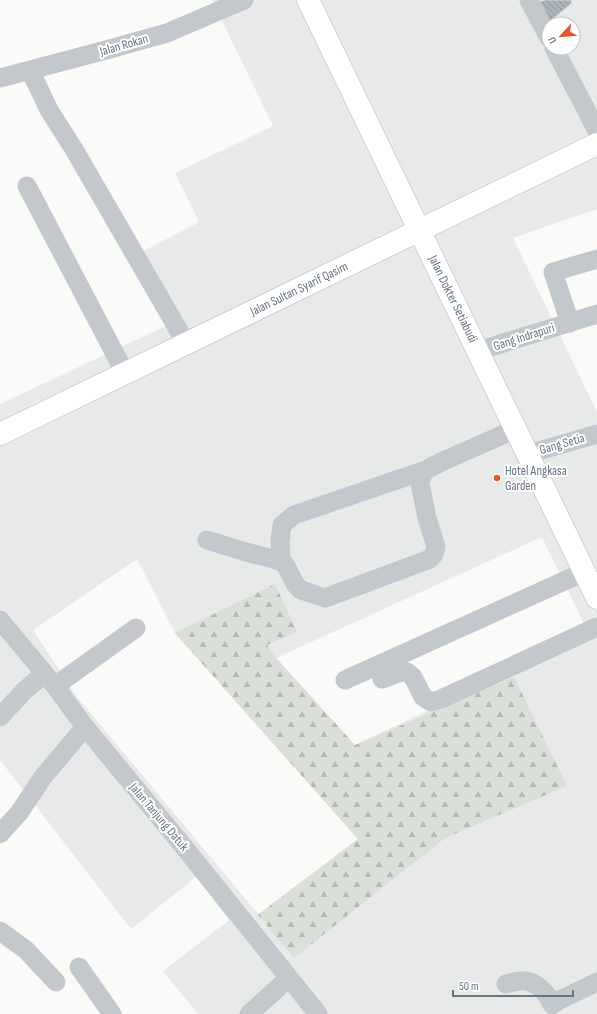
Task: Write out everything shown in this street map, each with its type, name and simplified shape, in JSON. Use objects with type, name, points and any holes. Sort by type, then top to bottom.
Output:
[{"type":"main road","name":"Jalan Dokter Setiabudi","points":[[308,0],[597,598]]},
{"type":"main road","name":"Jalan Sultan Syarif Qasim","points":[[0,434],[597,144]]},
{"type":"street","name":"Jalan Rokan","points":[[0,78],[167,33],[244,0]]},
{"type":"street","points":[[529,0],[541,23]]},
{"type":"street","points":[[558,56],[597,131]]},
{"type":"street","points":[[30,70],[49,110],[75,151],[186,343]]},
{"type":"street","points":[[27,186],[125,373]]},
{"type":"street","name":"Gang Indrapuri","points":[[570,322],[553,272],[597,259]]},
{"type":"street","name":"Gang Indrapuri","points":[[478,352],[597,314]]},
{"type":"street","points":[[281,561],[280,541],[282,525],[294,515],[426,470],[516,429]]},
{"type":"street","name":"Gang Setia","points":[[528,454],[597,434]]},
{"type":"street","points":[[207,540],[281,561],[286,566],[295,584],[301,590],[325,598],[430,559],[434,554],[436,547],[427,518],[420,483],[426,470]]},
{"type":"street","points":[[345,680],[584,572]]},
{"type":"street","name":"Jalan Tanjung Datuk","points":[[0,620],[318,1014]]},
{"type":"street","points":[[382,679],[401,672],[407,672],[413,677],[423,697],[431,702],[597,627]]},
{"type":"street","points":[[0,717],[25,690],[49,680],[136,628]]},
{"type":"street","points":[[0,834],[19,813],[42,777],[85,727]]},
{"type":"street","points":[[0,931],[26,950],[56,982]]},
{"type":"street","points":[[79,967],[112,1014]]},
{"type":"street","points":[[249,1014],[289,978]]},
{"type":"street","points":[[506,984],[524,981],[540,988],[549,997],[554,1010]]},
{"type":"street","points":[[554,1010],[560,1000],[597,982]]},
{"type":"shaded area","points":[[212,0],[597,0],[597,209],[513,238],[597,412],[597,1014],[198,1014],[163,971],[229,920],[196,877],[131,929],[0,760],[0,404],[170,324],[130,258],[199,222],[175,173],[273,126]],"holes":[[[542,537],[589,634],[355,745],[276,658]],[[137,559],[175,633],[358,839],[258,914],[74,693],[33,630]]]},
{"type":"green space","points":[[275,584],[297,632],[267,645],[276,658],[355,745],[514,677],[567,786],[445,838],[294,958],[258,915],[358,839],[175,633]]},
{"type":"building","points":[[544,0],[571,0],[572,3],[556,16],[546,16],[538,3]]},
{"type":"place","name":"Hotel Angkasa Garden","points":[[497,478]]}]
